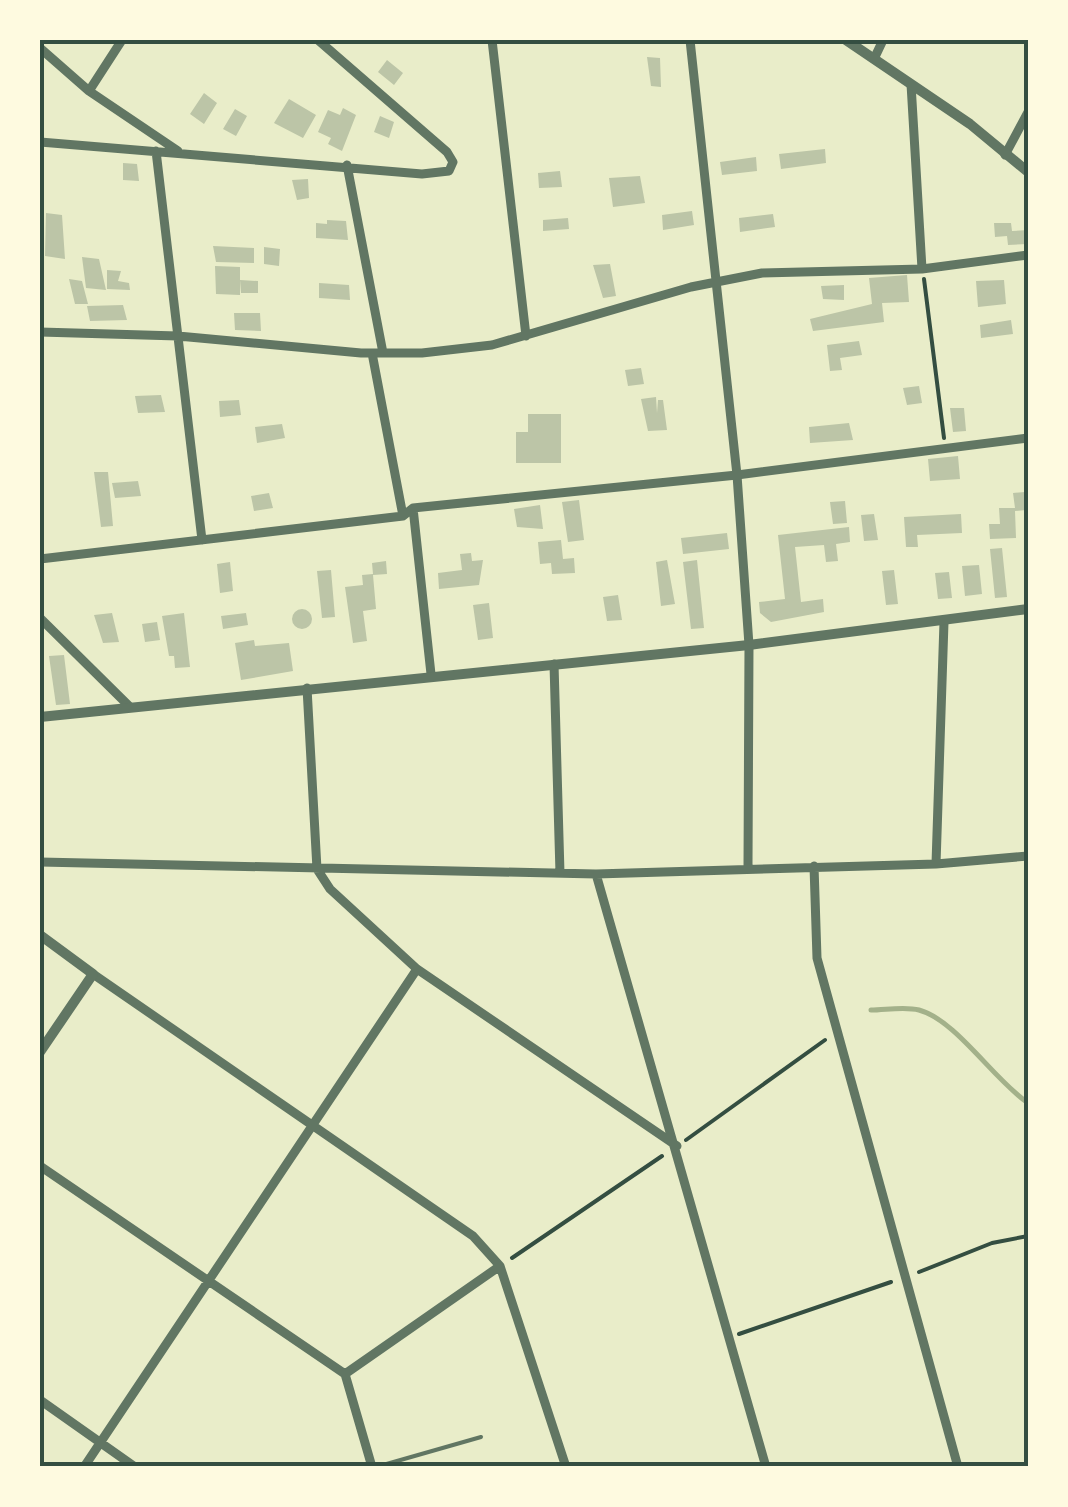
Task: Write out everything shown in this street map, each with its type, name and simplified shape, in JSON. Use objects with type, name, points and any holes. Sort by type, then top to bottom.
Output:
[{"type":"street","points":[[89,91],[122,40]]},
{"type":"street","points":[[40,142],[438,174],[449,171],[453,162],[435,140],[318,40]]},
{"type":"street","points":[[492,40],[526,336]]},
{"type":"street","points":[[690,40],[738,475],[749,644],[748,866]]},
{"type":"street","points":[[846,40],[970,124],[1028,172]]},
{"type":"street","points":[[874,58],[882,40]]},
{"type":"street","points":[[40,48],[89,91],[180,152]]},
{"type":"street","points":[[912,84],[922,268]]},
{"type":"street","points":[[1005,156],[1028,112]]},
{"type":"street","points":[[156,151],[202,540]]},
{"type":"street","points":[[348,165],[403,516]]},
{"type":"street","points":[[40,332],[178,336],[377,353],[422,353],[526,336],[762,272],[922,268],[1028,255]]},
{"type":"street","points":[[40,560],[403,516],[412,508],[738,475],[1028,438]]},
{"type":"street","points":[[412,508],[430,674]]},
{"type":"street","points":[[40,716],[749,644],[944,622],[1028,608]]},
{"type":"street","points":[[40,618],[129,706]]},
{"type":"street","points":[[936,864],[944,622]]},
{"type":"street","points":[[554,664],[560,873]]},
{"type":"street","points":[[306,688],[317,869],[330,889],[418,969],[677,1146]]},
{"type":"street","points":[[40,862],[596,874],[748,866],[936,864],[1028,856]]},
{"type":"street","points":[[814,866],[817,958],[958,1467]]},
{"type":"street","points":[[596,874],[766,1467]]},
{"type":"street","points":[[40,935],[474,1236],[500,1266],[566,1467]]},
{"type":"street","points":[[84,1467],[418,969]]},
{"type":"street","points":[[40,1052],[93,974]]},
{"type":"street","points":[[40,1166],[345,1374],[374,1467]]},
{"type":"street","points":[[345,1374],[500,1266]]},
{"type":"street","points":[[40,1400],[135,1467]]},
{"type":"lane","points":[[374,1467],[481,1437]]},
{"type":"path","points":[[922,268],[946,448]]},
{"type":"path","points":[[500,1266],[839,1030]]},
{"type":"path","points":[[731,1337],[904,1278],[992,1243],[1028,1236]]},
{"type":"building","points":[[647,57],[660,58],[661,87],[651,86]]},
{"type":"building","points":[[387,60],[403,73],[394,85],[378,72]]},
{"type":"building","points":[[204,93],[217,103],[204,124],[190,114]]},
{"type":"building","points":[[289,99],[316,115],[303,138],[274,123]]},
{"type":"building","points":[[343,108],[356,115],[342,151],[328,144],[331,138],[318,132],[328,110],[340,115]]},
{"type":"building","points":[[235,109],[247,116],[236,136],[223,129]]},
{"type":"building","points":[[380,116],[394,122],[389,138],[374,132]]},
{"type":"building","points":[[825,149],[826,163],[781,169],[779,154]]},
{"type":"building","points":[[756,157],[757,171],[722,175],[720,162]]},
{"type":"building","points":[[123,163],[137,164],[139,181],[123,180]]},
{"type":"building","points":[[560,171],[562,187],[539,188],[538,173]]},
{"type":"building","points":[[640,176],[645,203],[613,207],[609,178]]},
{"type":"building","points":[[308,179],[309,198],[297,200],[292,180]]},
{"type":"building","points":[[692,211],[694,225],[663,230],[662,215]]},
{"type":"building","points":[[46,213],[62,215],[65,259],[45,256]]},
{"type":"building","points":[[773,214],[775,227],[740,232],[739,218]]},
{"type":"building","points":[[568,218],[569,229],[543,231],[543,220]]},
{"type":"building","points":[[327,220],[346,221],[348,240],[316,238],[316,223],[327,224]]},
{"type":"building","points":[[994,223],[1011,223],[1012,231],[1028,230],[1028,244],[1008,245],[1007,236],[995,237]]},
{"type":"building","points":[[213,246],[254,248],[254,263],[216,262]]},
{"type":"building","points":[[264,247],[280,249],[279,266],[264,264]]},
{"type":"building","points":[[82,257],[99,259],[106,290],[86,288]]},
{"type":"building","points":[[610,264],[616,296],[603,298],[593,265]]},
{"type":"building","points":[[215,266],[240,267],[240,295],[216,294]]},
{"type":"building","points":[[107,270],[121,271],[118,281],[129,283],[130,290],[107,289]]},
{"type":"building","points":[[907,275],[909,302],[882,303],[884,322],[813,331],[810,319],[872,304],[869,278]]},
{"type":"building","points":[[69,279],[82,281],[88,304],[75,304]]},
{"type":"building","points":[[240,280],[258,281],[258,293],[241,293]]},
{"type":"building","points":[[1004,280],[1006,304],[978,307],[976,281]]},
{"type":"building","points":[[319,283],[349,285],[350,300],[319,298]]},
{"type":"building","points":[[844,285],[844,300],[823,299],[821,286]]},
{"type":"building","points":[[123,305],[127,320],[90,321],[87,306]]},
{"type":"building","points":[[234,313],[260,313],[261,331],[235,330]]},
{"type":"building","points":[[1011,320],[1013,334],[981,338],[980,325]]},
{"type":"building","points":[[859,341],[862,355],[840,358],[842,370],[830,371],[827,345]]},
{"type":"building","points":[[641,368],[644,384],[628,386],[625,370]]},
{"type":"building","points":[[919,386],[922,403],[907,405],[903,388]]},
{"type":"building","points":[[161,395],[165,412],[138,413],[135,396]]},
{"type":"building","points":[[656,397],[657,413],[658,400],[663,400],[667,430],[648,431],[641,399]]},
{"type":"building","points":[[239,400],[241,415],[220,417],[219,401]]},
{"type":"building","points":[[950,408],[964,408],[966,431],[953,432]]},
{"type":"building","points":[[528,414],[561,414],[561,463],[516,463],[516,432],[528,432]]},
{"type":"building","points":[[849,423],[853,440],[810,443],[809,427]]},
{"type":"building","points":[[282,424],[285,438],[257,443],[255,427]]},
{"type":"building","points":[[958,456],[960,479],[930,481],[928,459]]},
{"type":"building","points":[[94,472],[108,472],[113,526],[101,527]]},
{"type":"building","points":[[138,481],[141,496],[115,498],[112,483]]},
{"type":"building","points":[[1025,492],[1026,510],[1015,511],[1016,538],[990,539],[989,524],[1000,524],[999,508],[1015,508],[1013,493]]},
{"type":"building","points":[[269,493],[273,508],[254,511],[251,496]]},
{"type":"building","points":[[579,500],[584,540],[568,542],[562,502]]},
{"type":"building","points":[[845,501],[847,523],[833,524],[830,502]]},
{"type":"building","points":[[540,505],[543,529],[517,527],[514,509]]},
{"type":"building","points":[[874,514],[878,540],[864,541],[861,515]]},
{"type":"building","points":[[961,514],[962,533],[917,535],[918,547],[906,547],[904,517]]},
{"type":"building","points":[[849,527],[850,542],[836,544],[838,561],[826,562],[824,545],[795,547],[801,602],[823,599],[824,612],[771,622],[760,613],[759,602],[785,599],[778,535]]},
{"type":"building","points":[[727,533],[729,549],[683,554],[681,538]]},
{"type":"building","points":[[561,540],[563,559],[574,558],[575,573],[552,574],[551,563],[540,564],[538,542]]},
{"type":"building","points":[[1002,548],[1007,597],[995,598],[990,549]]},
{"type":"building","points":[[471,553],[472,561],[483,560],[479,585],[439,589],[438,573],[462,570],[460,554]]},
{"type":"building","points":[[667,560],[675,604],[661,606],[656,562]]},
{"type":"building","points":[[697,560],[704,628],[691,629],[683,562]]},
{"type":"building","points":[[386,561],[387,574],[373,575],[376,609],[363,611],[367,641],[353,643],[345,587],[363,585],[362,575],[373,574],[372,563]]},
{"type":"building","points":[[230,562],[233,591],[220,593],[217,564]]},
{"type":"building","points":[[979,565],[982,594],[965,596],[962,566]]},
{"type":"building","points":[[331,570],[335,617],[322,618],[317,571]]},
{"type":"building","points":[[894,570],[898,604],[886,605],[882,571]]},
{"type":"building","points":[[949,572],[952,598],[938,599],[935,573]]},
{"type":"building","points":[[618,595],[622,620],[607,621],[603,597]]},
{"type":"building","points":[[489,603],[493,638],[478,640],[473,605]]},
{"type":"building","points":[[298,609],[306,609],[312,619],[306,629],[298,629],[292,623],[292,615]]},
{"type":"building","points":[[112,613],[119,642],[103,643],[94,615]]},
{"type":"building","points":[[184,613],[190,667],[175,668],[162,616]]},
{"type":"building","points":[[246,613],[248,625],[223,629],[221,616]]},
{"type":"building","points":[[157,622],[160,640],[145,642],[142,624]]},
{"type":"building","points":[[254,640],[255,646],[289,643],[293,671],[241,680],[235,643]]},
{"type":"building","points":[[64,655],[70,704],[56,705],[49,656]]},
{"type":"waterway","points":[[871,1010],[913,1009],[933,1016],[1028,1103]]}]
